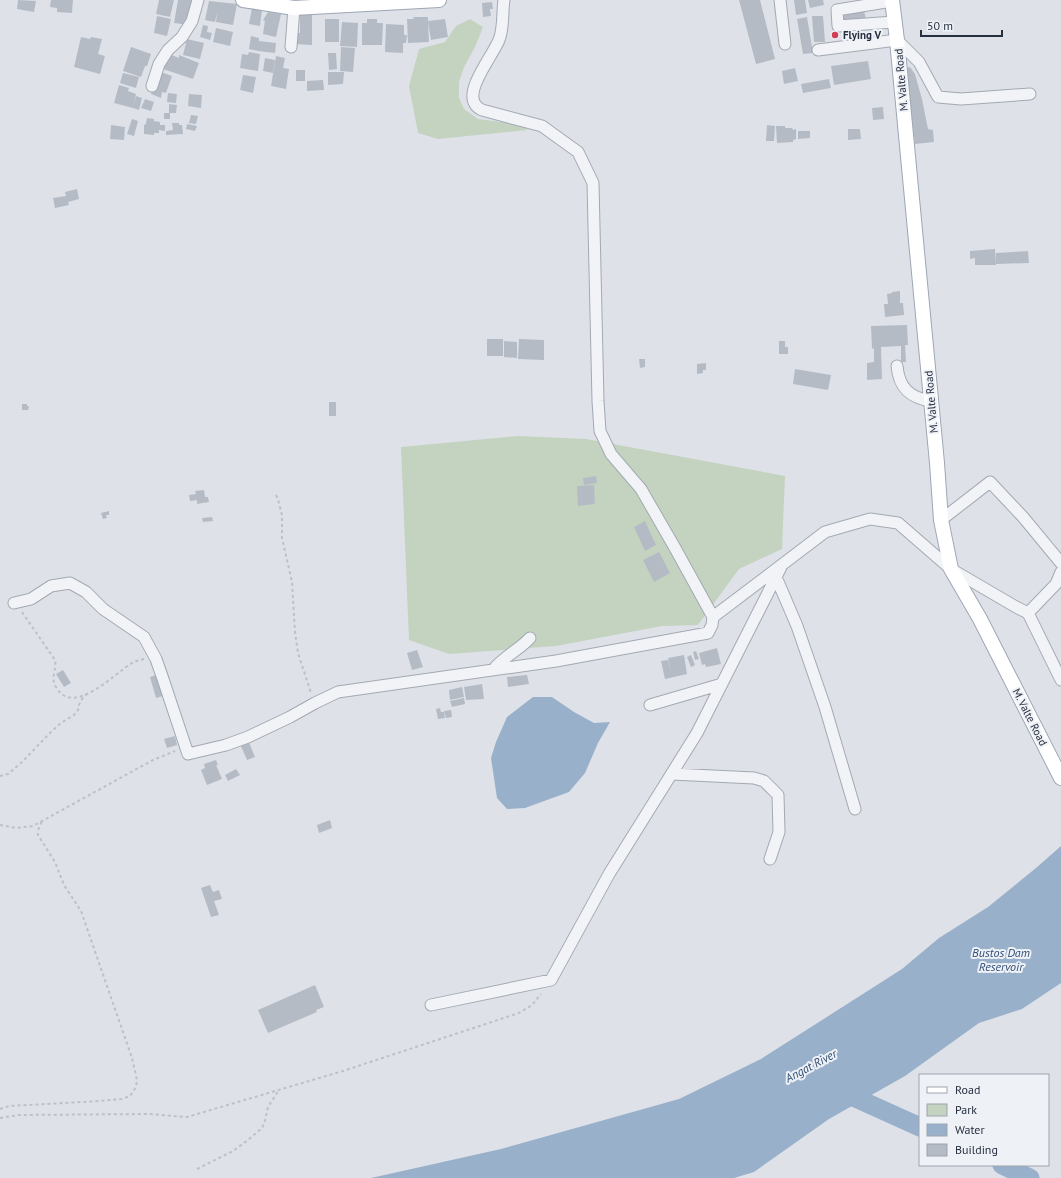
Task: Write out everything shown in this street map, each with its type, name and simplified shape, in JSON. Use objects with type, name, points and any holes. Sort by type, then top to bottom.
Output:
[{"type":"main road","points":[[243,0],[294,8],[439,0]]},
{"type":"main road","name":"M. Valte Road","points":[[892,0],[897,40],[941,520],[951,569],[980,619],[1061,778]]},
{"type":"street","points":[[152,86],[159,64],[168,50],[182,37],[192,21],[198,0]]},
{"type":"street","points":[[14,603],[30,599],[51,586],[70,583],[86,592],[103,610],[144,637],[156,659],[188,754],[226,745],[248,736],[290,717],[338,692],[556,661],[708,633],[712,625],[713,617],[641,489],[611,454],[600,431],[593,183],[578,152],[542,126],[482,110],[475,104],[473,98],[473,90],[479,75],[492,55],[500,38],[504,0]]},
{"type":"street","points":[[780,0],[785,44]]},
{"type":"street","points":[[892,0],[837,10],[838,26],[894,22]]},
{"type":"street","points":[[291,47],[294,8]]},
{"type":"street","points":[[818,50],[897,40],[919,62],[938,97],[961,99],[1030,94]]},
{"type":"street","points":[[897,366],[901,383],[906,390],[920,400],[931,401]]},
{"type":"street","points":[[941,520],[990,482],[1024,517],[1061,563]]},
{"type":"street","points":[[713,617],[825,532],[870,519],[898,523],[951,569],[1028,613],[1061,680]]},
{"type":"street","points":[[431,1005],[551,980],[609,874],[697,733],[782,565]]},
{"type":"street","points":[[1028,613],[1056,584],[1061,572]]},
{"type":"street","points":[[776,577],[797,626],[822,699],[855,809]]},
{"type":"street","points":[[494,670],[502,661],[530,638]]},
{"type":"street","points":[[650,705],[722,684]]},
{"type":"street","points":[[672,774],[754,778],[764,781],[778,795],[779,832],[770,860]]},
{"type":"path","points":[[276,495],[282,515],[282,538],[292,582],[295,632],[298,653],[315,703]]},
{"type":"path","points":[[14,603],[24,614],[55,660],[54,685],[58,691],[65,696],[81,697],[101,687],[133,663],[151,656],[156,659]]},
{"type":"path","points":[[0,776],[8,774],[61,723],[74,715],[78,710],[82,699],[88,693]]},
{"type":"path","points":[[0,825],[16,828],[33,826],[153,760],[175,751],[188,754]]},
{"type":"path","points":[[0,1109],[9,1106],[122,1099],[130,1096],[136,1088],[137,1080],[132,1058],[81,911],[64,884],[55,862],[38,835],[39,827],[42,821]]},
{"type":"path","points":[[0,1118],[19,1115],[148,1114],[187,1117],[343,1071],[519,1013],[532,1005],[551,980]]},
{"type":"path","points":[[197,1169],[233,1151],[262,1128],[268,1107],[277,1093],[276,1090]]},
{"type":"green space","points":[[470,19],[483,27],[475,47],[464,67],[459,82],[459,98],[464,109],[478,119],[526,125],[527,130],[438,139],[418,133],[409,86],[419,49],[445,42],[456,26]]},
{"type":"green space","points":[[519,436],[586,439],[785,476],[782,549],[739,569],[698,625],[662,626],[556,646],[449,654],[409,640],[401,447]]},
{"type":"water","points":[[533,697],[552,697],[594,723],[610,722],[598,743],[585,773],[569,792],[525,808],[507,809],[497,798],[491,758],[507,717]]},
{"type":"water","name":"Bustos Dam Reservoir","points":[[1061,846],[1061,983],[1022,1009],[979,1023],[905,1076],[829,1119],[754,1172],[734,1178],[371,1178],[501,1149],[679,1099],[761,1059],[902,969],[939,938],[988,907]]},
{"type":"building","points":[[18,0],[36,1],[34,12],[17,9]]},
{"type":"building","points":[[51,0],[73,0],[72,13],[57,12],[57,8],[50,7]]},
{"type":"building","points":[[159,0],[174,0],[170,17],[156,14]]},
{"type":"building","points":[[178,0],[193,0],[189,25],[174,23]]},
{"type":"building","points":[[739,0],[760,0],[775,59],[756,64]]},
{"type":"building","points":[[794,0],[805,0],[807,13],[796,15]]},
{"type":"building","points":[[808,0],[823,0],[824,5],[810,8]]},
{"type":"building","points":[[209,1],[237,4],[233,25],[216,22],[217,13],[215,22],[205,20]]},
{"type":"building","points":[[492,2],[493,9],[490,9],[491,16],[483,17],[482,3]]},
{"type":"building","points":[[252,8],[262,10],[260,26],[249,24]]},
{"type":"building","points":[[864,10],[866,20],[843,23],[842,12]]},
{"type":"building","points":[[268,12],[281,14],[276,37],[263,34],[265,21],[263,20]]},
{"type":"building","points":[[300,14],[312,14],[312,45],[295,44],[295,33],[300,33]]},
{"type":"building","points":[[157,16],[171,19],[167,36],[154,33]]},
{"type":"building","points":[[812,16],[823,16],[825,42],[814,42]]},
{"type":"building","points":[[413,17],[428,17],[428,21],[445,19],[448,37],[431,40],[428,22],[429,42],[408,43],[407,19],[414,19]]},
{"type":"building","points":[[807,17],[813,53],[803,54],[797,19]]},
{"type":"building","points":[[325,19],[339,19],[339,42],[325,42]]},
{"type":"building","points":[[367,19],[377,19],[377,23],[383,23],[382,45],[362,45],[362,23],[367,23]]},
{"type":"building","points":[[342,22],[358,23],[357,47],[340,46]]},
{"type":"building","points":[[386,24],[404,25],[404,35],[407,35],[406,43],[403,43],[403,53],[385,52]]},
{"type":"building","points":[[203,25],[208,26],[207,32],[212,33],[210,40],[200,37]]},
{"type":"building","points":[[216,28],[233,32],[230,46],[213,42]]},
{"type":"building","points":[[251,36],[259,38],[259,41],[276,43],[275,53],[249,49]]},
{"type":"building","points":[[81,37],[102,39],[98,54],[105,56],[100,74],[74,67]]},
{"type":"building","points":[[187,39],[204,43],[200,59],[183,55]]},
{"type":"building","points":[[131,47],[151,54],[141,77],[123,71]]},
{"type":"building","points":[[341,47],[355,48],[353,72],[340,71]]},
{"type":"building","points":[[249,52],[260,54],[258,71],[240,68],[242,54],[248,55]]},
{"type":"building","points":[[328,53],[336,53],[337,69],[329,70]]},
{"type":"building","points":[[169,54],[179,58],[179,55],[199,63],[193,79],[163,69]]},
{"type":"building","points":[[276,56],[285,58],[283,68],[289,69],[286,89],[271,86]]},
{"type":"building","points":[[265,58],[275,60],[273,73],[263,71]]},
{"type":"building","points":[[868,61],[871,79],[834,85],[831,66]]},
{"type":"building","points":[[910,67],[915,74],[928,129],[933,130],[934,142],[915,144],[906,68]]},
{"type":"building","points":[[795,68],[798,81],[784,84],[782,71]]},
{"type":"building","points":[[296,70],[305,70],[305,81],[296,81]]},
{"type":"building","points":[[158,71],[172,76],[166,93],[162,92],[161,98],[151,94]]},
{"type":"building","points":[[328,72],[344,72],[343,84],[328,85]]},
{"type":"building","points":[[123,73],[139,77],[136,88],[120,83]]},
{"type":"building","points":[[243,75],[256,77],[253,93],[240,90]]},
{"type":"building","points":[[829,79],[831,88],[803,93],[801,84]]},
{"type":"building","points":[[323,80],[324,90],[307,91],[307,81]]},
{"type":"building","points":[[119,85],[129,88],[128,91],[136,94],[133,108],[114,103]]},
{"type":"building","points":[[168,93],[177,94],[176,103],[167,102]]},
{"type":"building","points":[[189,94],[202,95],[201,108],[188,106]]},
{"type":"building","points":[[136,96],[142,98],[139,110],[133,108]]},
{"type":"building","points":[[145,99],[154,102],[151,111],[141,108]]},
{"type":"building","points":[[169,104],[177,105],[176,113],[169,113]]},
{"type":"building","points":[[883,107],[884,119],[873,120],[872,108]]},
{"type":"building","points":[[164,113],[170,113],[170,119],[164,119]]},
{"type":"building","points":[[191,115],[198,116],[196,124],[189,123]]},
{"type":"building","points":[[147,118],[160,122],[160,125],[165,125],[165,131],[159,130],[159,133],[154,133],[154,135],[144,134],[144,125],[146,124]]},
{"type":"building","points":[[132,119],[138,121],[134,136],[127,134]]},
{"type":"building","points":[[172,123],[179,123],[179,125],[182,125],[183,134],[166,135],[166,131],[173,130]]},
{"type":"building","points":[[187,124],[197,126],[195,131],[186,129]]},
{"type":"building","points":[[111,125],[125,127],[124,140],[110,139]]},
{"type":"building","points":[[767,125],[775,126],[774,141],[766,141]]},
{"type":"building","points":[[776,126],[785,126],[785,128],[792,128],[793,130],[796,129],[796,139],[793,140],[793,142],[777,143]]},
{"type":"building","points":[[848,129],[860,129],[861,139],[848,140]]},
{"type":"building","points":[[798,131],[810,131],[810,138],[798,139]]},
{"type":"building","points":[[77,189],[79,199],[68,202],[69,205],[55,208],[53,198],[66,196],[65,192]]},
{"type":"building","points":[[995,249],[996,265],[975,265],[975,258],[970,259],[970,251]]},
{"type":"building","points":[[1028,251],[1029,263],[996,264],[996,253]]},
{"type":"building","points":[[900,291],[900,303],[903,303],[904,315],[885,317],[884,304],[888,304],[887,294]]},
{"type":"building","points":[[907,325],[908,345],[905,345],[906,362],[901,362],[901,346],[881,347],[882,379],[867,380],[867,363],[874,362],[871,326]]},
{"type":"building","points":[[487,339],[503,339],[503,356],[487,356]]},
{"type":"building","points":[[519,339],[544,340],[544,360],[518,359]]},
{"type":"building","points":[[504,341],[517,342],[517,358],[504,357]]},
{"type":"building","points":[[779,341],[785,341],[785,347],[788,347],[788,354],[779,354]]},
{"type":"building","points":[[639,359],[645,359],[645,367],[640,368]]},
{"type":"building","points":[[706,363],[706,370],[703,370],[703,373],[697,374],[697,364]]},
{"type":"building","points":[[795,369],[831,375],[828,390],[793,384]]},
{"type":"building","points":[[329,402],[336,402],[336,416],[329,416]]},
{"type":"building","points":[[22,404],[27,404],[27,406],[29,406],[28,410],[22,410]]},
{"type":"building","points":[[596,476],[597,483],[584,485],[583,478]]},
{"type":"building","points":[[594,485],[595,504],[578,506],[577,486]]},
{"type":"building","points":[[204,490],[205,497],[208,497],[209,502],[197,504],[197,500],[190,501],[189,495],[196,494],[195,491]]},
{"type":"building","points":[[109,511],[109,515],[106,515],[107,518],[103,519],[101,513]]},
{"type":"building","points":[[212,517],[213,521],[203,522],[202,518]]},
{"type":"building","points":[[645,521],[656,545],[645,551],[634,527]]},
{"type":"building","points":[[659,552],[670,573],[654,582],[643,560]]},
{"type":"building","points":[[717,648],[721,664],[706,667],[705,664],[702,665],[699,653]]},
{"type":"building","points":[[417,650],[423,667],[412,670],[407,653]]},
{"type":"building","points":[[696,651],[699,659],[695,660],[693,652]]},
{"type":"building","points":[[684,655],[687,674],[665,679],[661,661],[668,660],[671,672],[668,658]]},
{"type":"building","points":[[691,655],[695,665],[691,667],[687,657]]},
{"type":"building","points":[[63,670],[71,683],[64,687],[56,674]]},
{"type":"building","points":[[159,674],[166,695],[156,698],[150,677]]},
{"type":"building","points":[[527,675],[529,684],[508,687],[507,677]]},
{"type":"building","points":[[482,684],[484,699],[466,700],[464,687]]},
{"type":"building","points":[[462,687],[464,697],[450,700],[449,690]]},
{"type":"building","points":[[464,698],[465,704],[452,707],[450,701]]},
{"type":"building","points":[[440,708],[441,712],[444,712],[445,718],[438,719],[436,709]]},
{"type":"building","points":[[451,710],[452,717],[446,718],[444,711]]},
{"type":"building","points":[[175,736],[177,745],[167,748],[164,739]]},
{"type":"building","points":[[248,740],[255,757],[247,760],[240,744]]},
{"type":"building","points":[[216,760],[218,765],[216,765],[222,779],[207,785],[201,770],[205,768],[204,764]]},
{"type":"building","points":[[236,769],[240,775],[228,781],[225,775]]},
{"type":"building","points":[[330,820],[332,828],[319,833],[317,825]]},
{"type":"building","points":[[210,885],[213,892],[219,890],[222,899],[214,901],[219,915],[211,917],[201,888]]},
{"type":"building","points":[[315,985],[324,1007],[316,1010],[317,1012],[268,1033],[258,1010]]},
{"type":"waterway","points":[[838,1090],[919,1127]]},
{"type":"waterway","points":[[1004,1166],[1030,1178]]},
{"type":"place","name":"Flying V","points":[[835,35]]},
{"type":"water label","name":"Angat River","points":[[811,1066]]}]
